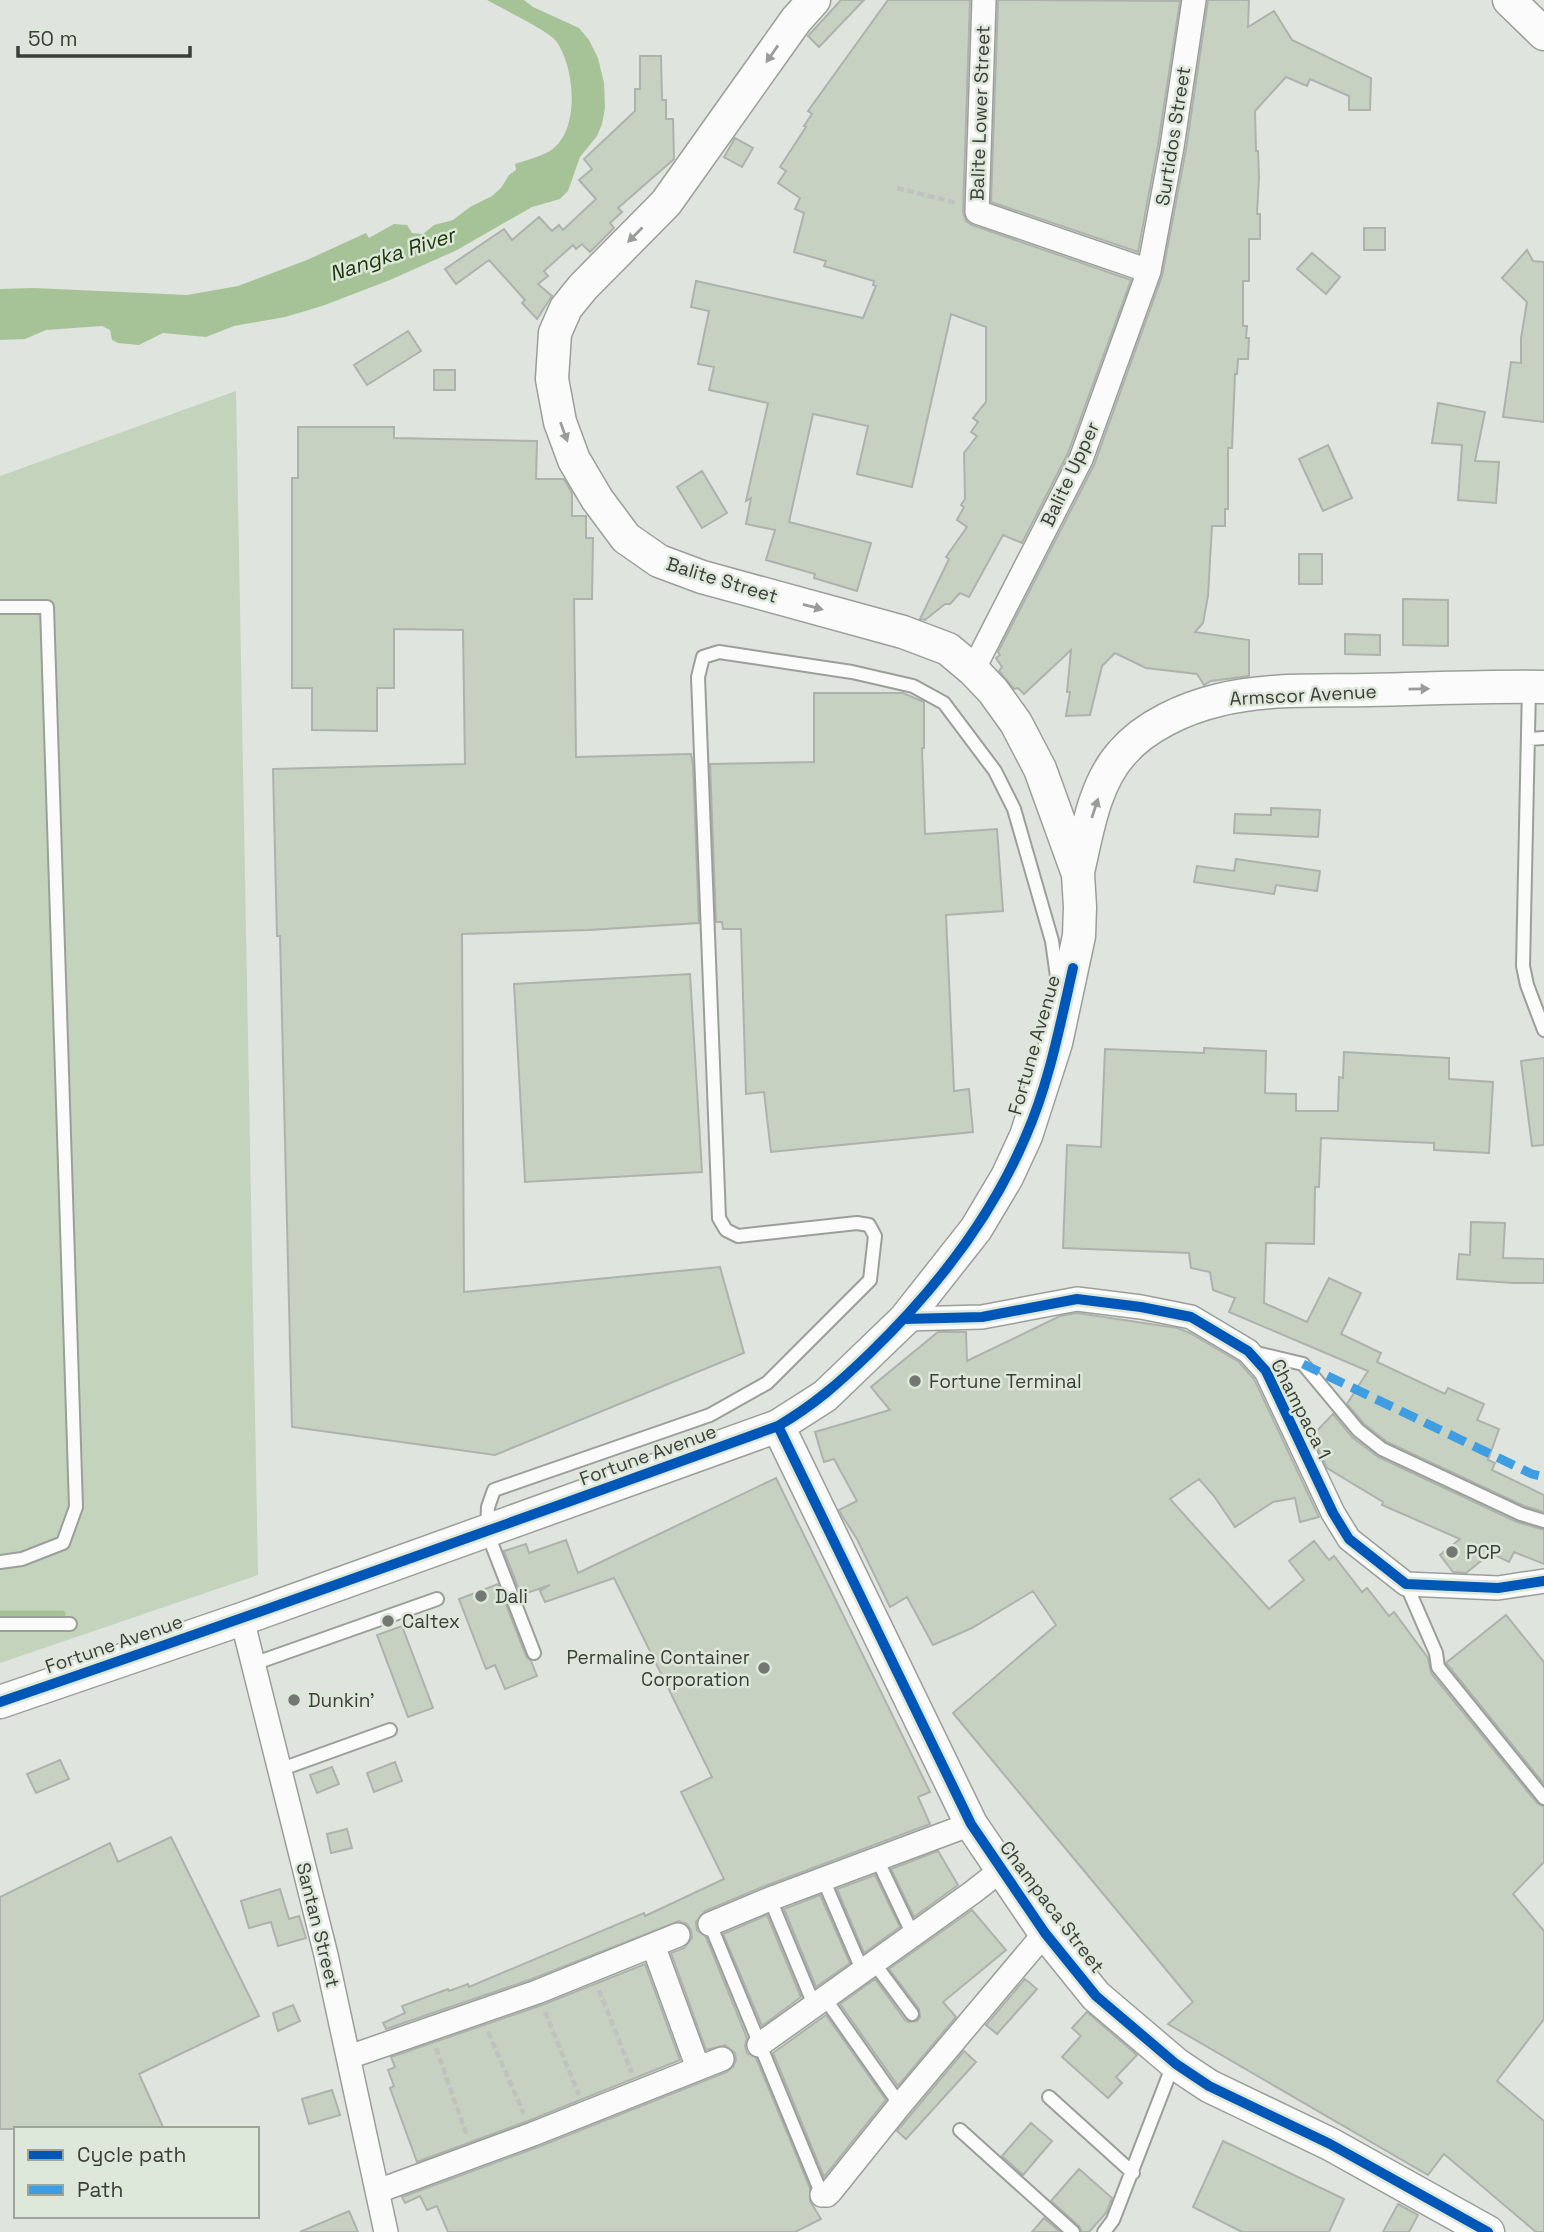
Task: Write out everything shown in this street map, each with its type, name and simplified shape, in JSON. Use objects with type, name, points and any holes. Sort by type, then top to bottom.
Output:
[{"type":"main road","name":"Balite Street","points":[[814,0],[796,20],[666,203],[583,287],[566,308],[555,333],[552,379],[560,422],[575,460],[597,499],[626,538],[659,561],[702,577],[903,632],[948,649],[973,670],[993,691],[1016,723],[1040,769],[1078,874]]},
{"type":"main road","points":[[1509,0],[1541,19]]},
{"type":"main road","name":"Armscor Avenue","points":[[1078,874],[1096,803],[1106,777],[1121,753],[1164,721],[1195,707],[1219,700],[1266,694],[1537,687]]},
{"type":"main road","name":"Fortune Avenue","points":[[0,1702],[242,1619],[778,1426],[825,1396],[905,1319],[976,1229],[1007,1177],[1042,1093],[1063,1016],[1079,936],[1078,874]]},
{"type":"main road","name":"Champaca Street","points":[[778,1426],[971,1824],[1045,1933],[1096,1996],[1176,2064],[1209,2086],[1330,2144],[1454,2222],[1488,2232]]},
{"type":"street","name":"Balite Lower Street","points":[[984,0],[977,212],[1149,271]]},
{"type":"street","name":"Surtidos Street","points":[[1149,271],[1172,147],[1194,0]]},
{"type":"street","name":"Balite Upper","points":[[973,670],[1082,458],[1149,271]]},
{"type":"street","name":"Champaca 1","points":[[905,1319],[982,1317],[1077,1299],[1191,1317],[1248,1351],[1266,1371],[1333,1513],[1349,1539],[1406,1584]]},
{"type":"street","points":[[1406,1584],[1498,1588],[1544,1581]]},
{"type":"street","name":"Santan Street","points":[[242,1619],[349,2057],[386,2232]]},
{"type":"street","points":[[710,1924],[971,1824]]},
{"type":"street","points":[[759,2045],[1001,1870]]},
{"type":"street","points":[[822,2195],[831,2191],[1045,1933]]},
{"type":"street","points":[[349,2057],[537,1992],[678,1935]]},
{"type":"street","points":[[653,1945],[698,2068]]},
{"type":"street","points":[[378,2191],[533,2134],[722,2059]]},
{"type":"lane","points":[[0,607],[47,607],[76,1507],[63,1543],[22,1559],[0,1562]]},
{"type":"lane","points":[[534,1653],[487,1532],[488,1507],[494,1490],[710,1415],[767,1383],[870,1280],[875,1236],[869,1225],[857,1223],[738,1236],[726,1230],[719,1218],[698,677],[703,657],[719,652],[852,672],[913,686],[944,704],[995,771],[1014,809],[1052,942],[1063,1016]]},
{"type":"lane","points":[[1537,687],[1529,739],[1523,966],[1527,985],[1544,1030]]},
{"type":"lane","points":[[1529,739],[1544,738]]},
{"type":"lane","points":[[1248,1351],[1303,1364],[1358,1430],[1382,1449],[1521,1514],[1544,1521]]},
{"type":"lane","points":[[1406,1584],[1436,1653],[1438,1667],[1544,1798]]},
{"type":"lane","points":[[253,1664],[438,1599]]},
{"type":"lane","points":[[0,1624],[71,1624]]},
{"type":"lane","points":[[279,1770],[390,1730]]},
{"type":"lane","points":[[877,1858],[913,1935]]},
{"type":"lane","points":[[823,1879],[868,1968],[912,2014]]},
{"type":"lane","points":[[770,1899],[819,2001],[900,2105]]},
{"type":"lane","points":[[710,1924],[822,2195]]},
{"type":"lane","points":[[1104,2232],[1113,2220],[1169,2075],[1176,2064]]},
{"type":"lane","points":[[1049,2097],[1133,2173]]},
{"type":"lane","points":[[960,2130],[1073,2232]]},
{"type":"path","points":[[897,188],[959,204],[977,212]]},
{"type":"path","points":[[590,1970],[639,2090]]},
{"type":"path","points":[[537,1992],[586,2112]]},
{"type":"path","points":[[479,2011],[533,2134]]},
{"type":"path","points":[[429,2028],[474,2156]]},
{"type":"shaded area","points":[[236,391],[258,1575],[0,1663],[0,476]]},
{"type":"water","name":"Nangka River","points":[[487,0],[524,0],[533,7],[579,28],[598,58],[604,83],[605,108],[602,124],[597,136],[580,157],[568,191],[560,199],[532,207],[457,250],[390,280],[322,306],[285,317],[234,326],[206,337],[163,333],[139,345],[118,343],[112,340],[110,330],[102,326],[46,330],[25,339],[0,340],[0,289],[187,295],[238,286],[307,260],[366,233],[369,238],[394,224],[407,225],[412,233],[423,234],[434,225],[453,220],[470,207],[492,196],[516,170],[515,164],[546,153],[560,142],[567,129],[572,98],[567,66],[556,41],[535,26]]},
{"type":"building","points":[[841,0],[864,0],[819,47],[808,36]]},
{"type":"building","points":[[888,0],[970,0],[963,212],[966,221],[1131,280],[1068,453],[1022,543],[1003,535],[969,597],[960,593],[950,604],[945,604],[925,620],[920,619],[949,559],[946,557],[967,527],[957,520],[965,499],[964,453],[977,436],[971,432],[978,422],[973,418],[986,402],[986,327],[951,314],[912,487],[857,474],[868,426],[813,414],[789,522],[871,543],[857,591],[814,578],[815,574],[766,560],[775,530],[746,524],[751,498],[746,501],[768,403],[709,390],[714,367],[698,364],[709,311],[691,307],[696,281],[863,318],[876,286],[873,285],[874,281],[824,266],[826,261],[794,252],[804,213],[795,209],[800,198],[778,183],[786,171],[780,167],[812,114],[808,111]]},
{"type":"building","points":[[998,0],[1180,1],[1138,252],[991,202]]},
{"type":"building","points":[[1208,0],[1249,0],[1248,27],[1274,11],[1292,40],[1371,78],[1370,110],[1349,110],[1349,96],[1310,79],[1307,86],[1286,77],[1255,111],[1260,239],[1249,239],[1249,281],[1243,281],[1243,326],[1247,326],[1246,338],[1249,338],[1248,359],[1238,359],[1235,374],[1232,448],[1228,448],[1228,509],[1225,509],[1225,526],[1212,526],[1208,596],[1203,623],[1195,632],[1249,640],[1249,676],[1211,681],[1204,685],[1197,674],[1146,668],[1115,653],[1102,666],[1090,715],[1066,716],[1070,692],[1067,692],[1071,650],[1024,694],[1018,688],[1014,689],[999,671],[1002,667],[996,658],[1000,655],[998,652],[1094,465],[1162,276],[1186,149]]},
{"type":"building","points":[[640,56],[661,56],[662,100],[666,100],[666,119],[673,119],[674,159],[618,208],[622,212],[610,223],[614,228],[590,252],[582,244],[576,249],[573,245],[544,271],[548,276],[538,284],[552,296],[537,319],[522,303],[525,300],[489,260],[456,284],[445,269],[504,229],[512,240],[539,217],[552,231],[559,225],[563,230],[596,199],[579,180],[592,169],[584,159],[635,111],[635,89],[640,89]]},
{"type":"building","points":[[735,138],[753,148],[742,167],[724,157]]},
{"type":"building","points":[[1364,228],[1385,228],[1385,250],[1364,250]]},
{"type":"building","points":[[1527,250],[1533,261],[1544,262],[1544,422],[1503,417],[1511,362],[1521,363],[1521,338],[1527,302],[1502,278]]},
{"type":"building","points":[[1312,253],[1340,277],[1326,294],[1297,269]]},
{"type":"building","points":[[408,331],[421,351],[367,385],[354,365]]},
{"type":"building","points":[[434,370],[455,370],[455,390],[434,390]]},
{"type":"building","points":[[1438,403],[1485,412],[1475,461],[1499,462],[1496,503],[1458,500],[1462,445],[1432,443]]},
{"type":"building","points":[[298,427],[394,427],[394,438],[537,441],[536,479],[564,479],[572,493],[572,516],[586,516],[586,538],[593,538],[592,599],[574,599],[576,757],[691,754],[699,923],[462,934],[464,1292],[720,1267],[744,1353],[495,1455],[292,1427],[280,936],[277,936],[273,769],[465,764],[463,630],[394,629],[394,688],[377,688],[377,731],[312,730],[312,688],[292,688],[292,478],[298,478]]},
{"type":"building","points":[[1328,445],[1352,498],[1323,511],[1299,459]]},
{"type":"building","points":[[702,471],[727,513],[702,528],[677,487]]},
{"type":"building","points":[[1299,554],[1322,554],[1322,584],[1299,584]]},
{"type":"building","points":[[1403,599],[1448,600],[1448,646],[1403,645]]},
{"type":"building","points":[[1345,634],[1380,635],[1380,655],[1345,654]]},
{"type":"building","points":[[814,693],[903,693],[924,702],[922,748],[925,834],[997,829],[1003,911],[946,915],[954,1091],[969,1089],[973,1132],[771,1152],[764,1092],[746,1094],[741,929],[723,929],[722,922],[716,922],[710,764],[814,762]]},
{"type":"building","points":[[1271,808],[1320,810],[1318,837],[1234,833],[1235,814],[1271,815]]},
{"type":"building","points":[[1236,859],[1320,871],[1317,891],[1276,885],[1274,894],[1194,882],[1197,866],[1234,871]]},
{"type":"building","points":[[690,974],[702,1172],[525,1182],[514,984]]},
{"type":"building","points":[[1204,1048],[1266,1051],[1265,1093],[1296,1094],[1296,1111],[1338,1111],[1339,1077],[1343,1078],[1344,1052],[1449,1058],[1449,1079],[1493,1082],[1489,1153],[1434,1150],[1434,1143],[1321,1138],[1319,1187],[1315,1187],[1314,1244],[1266,1243],[1264,1303],[1307,1322],[1329,1278],[1361,1293],[1341,1334],[1381,1353],[1377,1362],[1445,1394],[1448,1388],[1484,1404],[1477,1420],[1499,1429],[1488,1460],[1495,1463],[1492,1470],[1544,1495],[1544,1512],[1524,1506],[1387,1442],[1364,1424],[1347,1404],[1368,1371],[1229,1312],[1235,1298],[1213,1290],[1210,1272],[1191,1268],[1189,1253],[1063,1248],[1067,1145],[1101,1147],[1105,1049],[1204,1053]]},
{"type":"building","points":[[1544,1058],[1544,1145],[1532,1146],[1521,1061]]},
{"type":"building","points":[[1471,1222],[1505,1223],[1503,1258],[1544,1259],[1544,1283],[1457,1279],[1459,1254],[1470,1255]]},
{"type":"building","points":[[1077,1313],[1177,1328],[1239,1362],[1254,1379],[1319,1517],[1300,1522],[1295,1498],[1273,1502],[1235,1527],[1199,1479],[1170,1499],[1269,1609],[1304,1580],[1289,1561],[1314,1541],[1329,1560],[1334,1556],[1362,1592],[1367,1588],[1389,1616],[1394,1612],[1428,1658],[1431,1673],[1537,1803],[1544,1807],[1544,1862],[1513,1894],[1544,1931],[1544,2019],[1497,2081],[1544,2121],[1544,2232],[1536,2232],[1444,2154],[1428,2175],[1168,2024],[1193,2002],[953,1713],[1056,1625],[1033,1591],[972,1628],[933,1645],[907,1597],[890,1607],[857,1539],[841,1514],[839,1510],[857,1501],[834,1459],[824,1462],[815,1432],[890,1410],[871,1387],[938,1332],[966,1332],[967,1361],[1060,1316]]},
{"type":"building","points":[[1333,1414],[1352,1437],[1378,1457],[1517,1522],[1544,1530],[1544,1564],[1514,1552],[1509,1562],[1491,1553],[1466,1573],[1453,1572],[1440,1555],[1460,1539],[1382,1505],[1383,1502],[1327,1468],[1312,1436]]},
{"type":"building","points":[[776,1478],[930,1792],[918,1797],[930,1824],[705,1911],[696,1922],[697,1930],[706,1937],[747,2038],[747,2053],[756,2058],[810,2188],[810,2201],[821,2219],[795,2232],[448,2232],[437,2206],[427,2210],[420,2196],[405,2203],[402,2197],[538,2147],[727,2072],[736,2060],[735,2053],[725,2045],[706,2050],[671,1953],[684,1948],[692,1938],[687,1924],[679,1921],[532,1979],[386,2029],[383,2023],[405,2013],[402,2006],[448,1989],[449,1991],[468,1984],[469,1987],[644,1913],[645,1916],[724,1879],[681,1792],[712,1777],[614,1578],[545,1602],[540,1591],[550,1585],[521,1595],[504,1551],[526,1544],[529,1553],[566,1540],[578,1573]]},
{"type":"building","points":[[498,1584],[526,1656],[537,1676],[505,1689],[495,1665],[486,1669],[459,1599]]},
{"type":"building","points":[[1506,1615],[1544,1662],[1544,1784],[1446,1663]]},
{"type":"building","points":[[402,1626],[433,1708],[408,1717],[377,1635]]},
{"type":"building","points":[[60,1760],[69,1779],[36,1793],[27,1774]]},
{"type":"building","points":[[395,1762],[402,1781],[374,1792],[367,1773]]},
{"type":"building","points":[[332,1767],[339,1784],[317,1793],[310,1775]]},
{"type":"building","points":[[347,1829],[352,1848],[331,1853],[327,1834]]},
{"type":"building","points":[[171,1837],[259,2016],[139,2074],[163,2127],[0,2129],[0,1897],[110,1843],[118,1862]]},
{"type":"building","points":[[938,1851],[958,1885],[914,1917],[891,1869]]},
{"type":"building","points":[[875,1875],[900,1927],[864,1953],[837,1889]]},
{"type":"building","points":[[280,1889],[289,1919],[299,1916],[306,1938],[278,1946],[271,1922],[249,1928],[241,1901]]},
{"type":"building","points":[[820,1895],[850,1963],[816,1987],[784,1909]]},
{"type":"building","points":[[972,1910],[1006,1950],[943,2002],[956,2017],[898,2086],[840,2004],[875,1979],[905,2020],[917,2021],[920,2017],[919,2009],[889,1969]]},
{"type":"building","points":[[767,1915],[801,1997],[762,2026],[723,1934]]},
{"type":"building","points":[[645,1964],[680,2060],[417,2162],[390,2088],[394,2086],[388,2070],[395,2067],[391,2057],[542,2005]]},
{"type":"building","points":[[1025,1979],[1037,1989],[997,2034],[986,2025]]},
{"type":"building","points":[[293,2005],[300,2021],[278,2031],[273,2013]]},
{"type":"building","points":[[1087,2012],[1137,2055],[1116,2077],[1122,2083],[1108,2098],[1062,2057],[1081,2036],[1072,2028]]},
{"type":"building","points":[[826,2015],[886,2100],[824,2177],[773,2053]]},
{"type":"building","points":[[964,2051],[976,2062],[906,2139],[897,2131]]},
{"type":"building","points":[[332,2090],[340,2115],[309,2124],[302,2099]]},
{"type":"building","points":[[1031,2123],[1052,2141],[1023,2175],[1002,2156]]},
{"type":"building","points":[[1223,2141],[1344,2199],[1329,2232],[1242,2232],[1193,2207]]},
{"type":"building","points":[[1079,2169],[1112,2198],[1106,2213],[1089,2232],[1082,2232],[1079,2226],[1051,2201]]},
{"type":"building","points":[[1398,2204],[1418,2215],[1409,2232],[1383,2232]]},
{"type":"building","points":[[349,2211],[358,2232],[300,2232]]},
{"type":"building","points":[[1044,2218],[1060,2232],[1032,2232]]},
{"type":"waterway","points":[[0,1614],[62,1614]]},
{"type":"marked path","points":[[1303,1364],[1532,1474],[1544,1477]]},
{"type":"cycle path","points":[[0,1702],[778,1426],[803,1410],[859,1364],[916,1305],[958,1253],[995,1198],[1025,1138],[1041,1097],[1073,968]]},
{"type":"cycle path","points":[[905,1319],[982,1317],[1077,1299],[1191,1317],[1248,1351],[1266,1371],[1333,1513],[1349,1539],[1406,1584],[1498,1588],[1544,1581]]},
{"type":"cycle path","points":[[778,1426],[971,1824],[1045,1933],[1096,1996],[1176,2064],[1209,2086],[1330,2144],[1488,2232]]},
{"type":"place","name":"Fortune Terminal","points":[[915,1381]]},
{"type":"place","name":"PCP","points":[[1452,1552]]},
{"type":"place","name":"Dali","points":[[481,1596]]},
{"type":"place","name":"Caltex","points":[[388,1621]]},
{"type":"place","name":"Permaline Container Corporation","points":[[764,1668]]},
{"type":"place","name":"Dunkin'","points":[[294,1700]]}]
